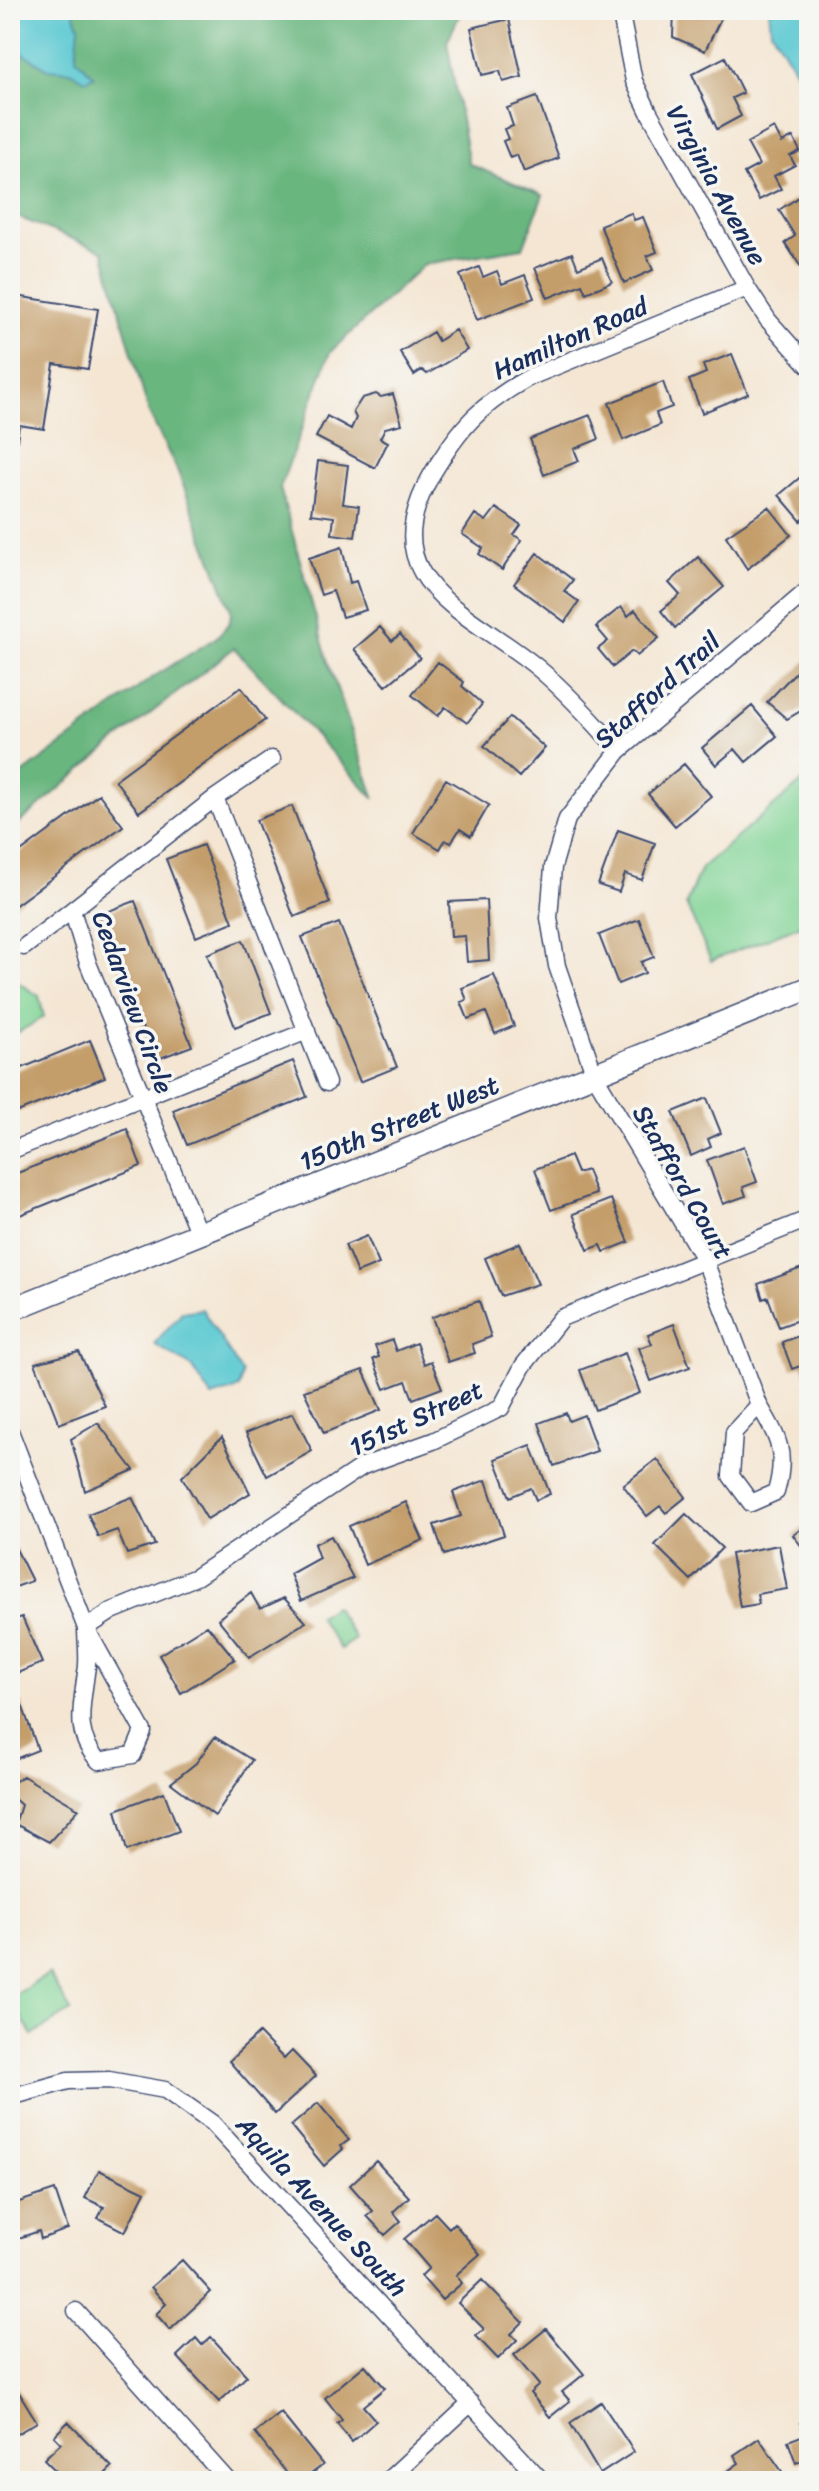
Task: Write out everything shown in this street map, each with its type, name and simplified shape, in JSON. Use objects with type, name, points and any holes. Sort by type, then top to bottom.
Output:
[{"type":"street","name":"Virginia Avenue","points":[[620,10],[634,81],[747,288],[768,320],[809,366]]},
{"type":"street","name":"Hamilton Road","points":[[619,751],[586,713],[539,669],[437,596],[414,554],[412,527],[417,500],[451,442],[472,415],[497,395],[530,377],[747,288]]},
{"type":"street","name":"Stafford Trail","points":[[595,1076],[557,966],[549,918],[553,867],[567,819],[619,751],[809,589]]},
{"type":"street","name":"Cedarview Circle","points":[[198,1232],[77,935],[72,910],[215,798],[272,759]]},
{"type":"street","points":[[215,798],[327,1083]]},
{"type":"street","points":[[24,947],[72,910]]},
{"type":"street","name":"150th Street West","points":[[10,1310],[809,988]]},
{"type":"street","points":[[10,1151],[307,1031]]},
{"type":"street","name":"Stafford Court","points":[[595,1076],[705,1261],[759,1405],[777,1436],[784,1464],[776,1492],[751,1503],[731,1476],[734,1432],[759,1405]]},
{"type":"street","name":"151st Street","points":[[86,1628],[112,1611],[196,1577],[363,1466],[433,1441],[501,1408],[523,1366],[561,1318],[808,1219]]},
{"type":"street","points":[[10,1431],[86,1628],[143,1731],[133,1755],[99,1761],[86,1748],[79,1709],[87,1670],[86,1628]]},
{"type":"street","name":"Aquila Avenue South","points":[[10,2097],[68,2081],[109,2080],[165,2090],[212,2123],[542,2481]]},
{"type":"street","points":[[76,2311],[228,2481]]},
{"type":"street","points":[[387,2481],[471,2403]]},
{"type":"green space","points":[[10,10],[462,10],[447,42],[469,164],[543,195],[523,248],[425,264],[330,352],[280,488],[328,662],[375,799],[234,648],[114,742],[10,831],[10,783],[153,677],[217,637],[230,622],[231,610],[178,472],[149,413],[103,251],[10,214]]},
{"type":"green space","points":[[809,776],[809,922],[711,961],[686,904],[701,868]]},
{"type":"green space","points":[[10,977],[39,996],[44,1017],[10,1037]]},
{"type":"green space","points":[[334,1606],[355,1639],[340,1649],[318,1616]]},
{"type":"green space","points":[[49,1974],[71,2011],[32,2035],[10,1998]]},
{"type":"water","points":[[10,10],[73,10],[79,26],[76,58],[94,76],[85,80],[70,71],[48,69],[10,45]]},
{"type":"water","points":[[769,10],[809,10],[809,93],[771,30]]},
{"type":"water","points":[[202,1309],[242,1373],[239,1388],[212,1397],[192,1367],[154,1344],[182,1312]]},
{"type":"building","points":[[674,10],[725,10],[705,51],[673,37]]},
{"type":"building","points":[[509,19],[522,77],[503,82],[500,71],[482,75],[471,28]]},
{"type":"building","points":[[725,57],[743,93],[732,98],[741,116],[717,129],[692,74]]},
{"type":"building","points":[[537,97],[559,158],[524,172],[517,155],[510,158],[503,141],[508,139],[504,129],[513,126],[507,108]]},
{"type":"building","points":[[774,128],[782,143],[793,137],[800,151],[790,156],[795,165],[774,176],[781,189],[759,200],[744,173],[759,165],[747,143]]},
{"type":"building","points":[[808,191],[809,262],[801,267],[785,243],[795,236],[779,210]]},
{"type":"building","points":[[631,213],[634,220],[643,217],[657,252],[647,256],[653,270],[624,283],[600,225]]},
{"type":"building","points":[[572,253],[578,268],[602,258],[612,282],[586,293],[582,284],[548,298],[535,268]]},
{"type":"building","points":[[479,267],[483,277],[497,271],[502,284],[525,275],[534,298],[477,320],[460,275]]},
{"type":"building","points":[[10,295],[98,309],[88,369],[54,364],[44,429],[19,425],[17,441],[10,440]]},
{"type":"building","points":[[455,330],[467,350],[427,374],[422,370],[414,375],[400,352],[433,332],[438,341]]},
{"type":"building","points":[[732,354],[748,394],[702,413],[689,380],[706,373],[703,365]]},
{"type":"building","points":[[663,382],[672,407],[656,413],[660,425],[623,440],[609,403]]},
{"type":"building","points":[[376,394],[381,397],[393,394],[402,424],[385,428],[380,438],[388,442],[375,468],[316,437],[327,416],[351,429],[356,418],[353,412],[362,398]]},
{"type":"building","points":[[590,415],[599,439],[574,449],[579,461],[544,475],[530,439]]},
{"type":"building","points":[[318,461],[348,465],[343,504],[359,506],[355,537],[332,534],[334,517],[311,514]]},
{"type":"building","points":[[809,470],[809,514],[801,521],[779,495]]},
{"type":"building","points":[[769,507],[791,535],[747,569],[726,536]]},
{"type":"building","points":[[496,508],[521,525],[514,535],[522,540],[502,570],[479,554],[483,548],[462,534],[475,514],[486,521]]},
{"type":"building","points":[[342,547],[350,583],[356,581],[366,610],[342,617],[333,591],[321,595],[309,558]]},
{"type":"building","points":[[537,553],[573,580],[564,591],[579,602],[565,622],[514,584]]},
{"type":"building","points":[[698,557],[724,587],[675,628],[661,611],[680,595],[669,583]]},
{"type":"building","points":[[621,607],[628,616],[635,610],[659,638],[637,656],[632,651],[613,667],[598,649],[608,641],[596,627]]},
{"type":"building","points":[[380,627],[392,641],[400,634],[420,658],[386,686],[354,649]]},
{"type":"building","points":[[809,658],[809,706],[787,719],[767,702]]},
{"type":"building","points":[[438,662],[464,682],[462,686],[482,704],[467,723],[445,707],[438,716],[412,695]]},
{"type":"building","points":[[241,687],[265,720],[139,812],[115,780]]},
{"type":"building","points":[[752,706],[777,736],[746,762],[735,749],[716,765],[702,748]]},
{"type":"building","points":[[510,717],[545,748],[519,777],[484,746]]},
{"type":"building","points":[[684,764],[711,796],[675,826],[648,794]]},
{"type":"building","points":[[446,779],[489,805],[471,836],[460,829],[451,843],[445,840],[440,849],[413,833]]},
{"type":"building","points":[[99,794],[123,826],[10,909],[10,860]]},
{"type":"building","points":[[292,806],[330,903],[294,917],[256,820]]},
{"type":"building","points":[[618,830],[655,843],[642,880],[625,874],[619,892],[598,885]]},
{"type":"building","points":[[203,845],[233,922],[196,937],[166,859]]},
{"type":"building","points":[[486,900],[489,960],[467,962],[465,936],[451,937],[449,902]]},
{"type":"building","points":[[135,901],[192,1046],[155,1060],[98,915]]},
{"type":"building","points":[[639,919],[654,957],[641,962],[645,973],[618,984],[599,935]]},
{"type":"building","points":[[339,923],[397,1067],[360,1082],[302,937]]},
{"type":"building","points":[[243,940],[271,1013],[235,1027],[207,954]]},
{"type":"building","points":[[494,975],[514,1026],[495,1034],[486,1012],[468,1019],[461,1002],[467,1000],[462,988]]},
{"type":"building","points":[[90,1040],[105,1077],[10,1115],[10,1073]]},
{"type":"building","points":[[293,1061],[307,1097],[187,1145],[173,1110]]},
{"type":"building","points":[[707,1098],[721,1133],[708,1139],[711,1147],[691,1156],[673,1112]]},
{"type":"building","points":[[127,1129],[141,1166],[10,1219],[10,1176]]},
{"type":"building","points":[[744,1146],[757,1182],[743,1187],[746,1196],[723,1204],[707,1160]]},
{"type":"building","points":[[570,1156],[577,1173],[587,1170],[596,1194],[551,1210],[535,1169]]},
{"type":"building","points":[[611,1199],[629,1242],[604,1252],[601,1245],[588,1250],[573,1214]]},
{"type":"building","points":[[367,1236],[379,1264],[357,1273],[345,1245]]},
{"type":"building","points":[[520,1243],[538,1284],[501,1296],[485,1258]]},
{"type":"building","points":[[802,1268],[809,1288],[809,1316],[779,1327],[768,1297],[763,1299],[758,1284]]},
{"type":"building","points":[[479,1301],[491,1337],[472,1344],[475,1353],[448,1362],[432,1317]]},
{"type":"building","points":[[674,1324],[690,1367],[651,1381],[639,1348],[652,1344],[648,1334]]},
{"type":"building","points":[[809,1332],[809,1382],[803,1365],[792,1369],[782,1342]]},
{"type":"building","points":[[392,1340],[396,1351],[416,1343],[424,1364],[431,1361],[442,1388],[413,1399],[406,1381],[385,1389],[373,1359],[379,1357],[375,1346]]},
{"type":"building","points":[[79,1352],[105,1406],[59,1424],[35,1363]]},
{"type":"building","points":[[625,1353],[640,1393],[595,1410],[580,1370]]},
{"type":"building","points":[[363,1370],[381,1410],[324,1433],[304,1391]]},
{"type":"building","points":[[293,1413],[312,1451],[267,1476],[246,1433]]},
{"type":"building","points":[[566,1413],[569,1421],[584,1415],[597,1451],[554,1466],[539,1423]]},
{"type":"building","points":[[98,1423],[134,1470],[85,1491],[71,1439]]},
{"type":"building","points":[[222,1437],[250,1493],[207,1519],[182,1477]]},
{"type":"building","points":[[531,1445],[550,1494],[536,1500],[531,1488],[510,1497],[495,1459]]},
{"type":"building","points":[[657,1459],[686,1497],[666,1513],[660,1506],[647,1516],[623,1485]]},
{"type":"building","points":[[486,1480],[504,1535],[444,1555],[434,1525],[461,1516],[453,1492]]},
{"type":"building","points":[[132,1497],[155,1545],[127,1554],[117,1530],[98,1537],[88,1514]]},
{"type":"building","points":[[406,1502],[423,1540],[365,1565],[349,1526]]},
{"type":"building","points":[[686,1514],[722,1548],[691,1580],[655,1545]]},
{"type":"building","points":[[809,1523],[809,1556],[793,1535]]},
{"type":"building","points":[[331,1536],[353,1578],[301,1601],[290,1574],[319,1558],[314,1544]]},
{"type":"building","points":[[779,1545],[787,1589],[757,1594],[759,1604],[740,1607],[731,1554]]},
{"type":"building","points":[[15,1547],[32,1581],[10,1589],[10,1549]]},
{"type":"building","points":[[251,1593],[260,1609],[284,1598],[306,1622],[249,1657],[218,1619]]},
{"type":"building","points":[[22,1617],[42,1663],[10,1676],[10,1621]]},
{"type":"building","points":[[207,1625],[235,1659],[181,1693],[159,1655]]},
{"type":"building","points":[[21,1702],[38,1750],[10,1761],[10,1705]]},
{"type":"building","points":[[215,1737],[252,1760],[215,1816],[171,1783],[196,1763]]},
{"type":"building","points":[[23,1776],[79,1809],[49,1842],[15,1824],[21,1805],[10,1795],[10,1785]]},
{"type":"building","points":[[164,1792],[179,1831],[127,1851],[116,1810]]},
{"type":"building","points":[[259,2033],[284,2059],[292,2051],[316,2076],[275,2114],[229,2061]]},
{"type":"building","points":[[318,2103],[349,2140],[324,2166],[291,2126]]},
{"type":"building","points":[[376,2161],[409,2197],[393,2212],[401,2221],[385,2235],[367,2216],[373,2211],[350,2185]]},
{"type":"building","points":[[99,2170],[145,2192],[125,2232],[98,2218],[104,2207],[85,2198]]},
{"type":"building","points":[[55,2190],[68,2229],[41,2239],[39,2231],[10,2241],[10,2205]]},
{"type":"building","points":[[435,2213],[449,2228],[454,2223],[480,2254],[456,2275],[462,2283],[442,2300],[421,2276],[429,2268],[404,2239]]},
{"type":"building","points":[[182,2260],[211,2292],[170,2330],[156,2314],[166,2304],[151,2287]]},
{"type":"building","points":[[482,2280],[523,2322],[511,2334],[517,2340],[498,2359],[476,2336],[484,2329],[458,2303]]},
{"type":"building","points":[[546,2329],[584,2374],[562,2392],[570,2401],[550,2417],[530,2393],[539,2385],[514,2355]]},
{"type":"building","points":[[211,2337],[247,2376],[219,2402],[177,2356],[196,2338],[202,2345]]},
{"type":"building","points":[[365,2365],[385,2388],[363,2406],[376,2421],[352,2442],[337,2424],[342,2420],[325,2398]]},
{"type":"building","points":[[10,2378],[37,2422],[10,2438]]},
{"type":"building","points":[[601,2402],[634,2452],[600,2474],[570,2423]]},
{"type":"building","points":[[281,2413],[323,2465],[302,2481],[293,2481],[255,2433]]},
{"type":"building","points":[[809,2420],[809,2458],[796,2463],[788,2441],[804,2435],[800,2423]]},
{"type":"building","points":[[68,2422],[112,2467],[98,2481],[66,2481],[44,2459],[61,2443],[54,2436]]},
{"type":"building","points":[[759,2438],[783,2473],[772,2481],[730,2481],[725,2473],[739,2463],[734,2455]]}]
